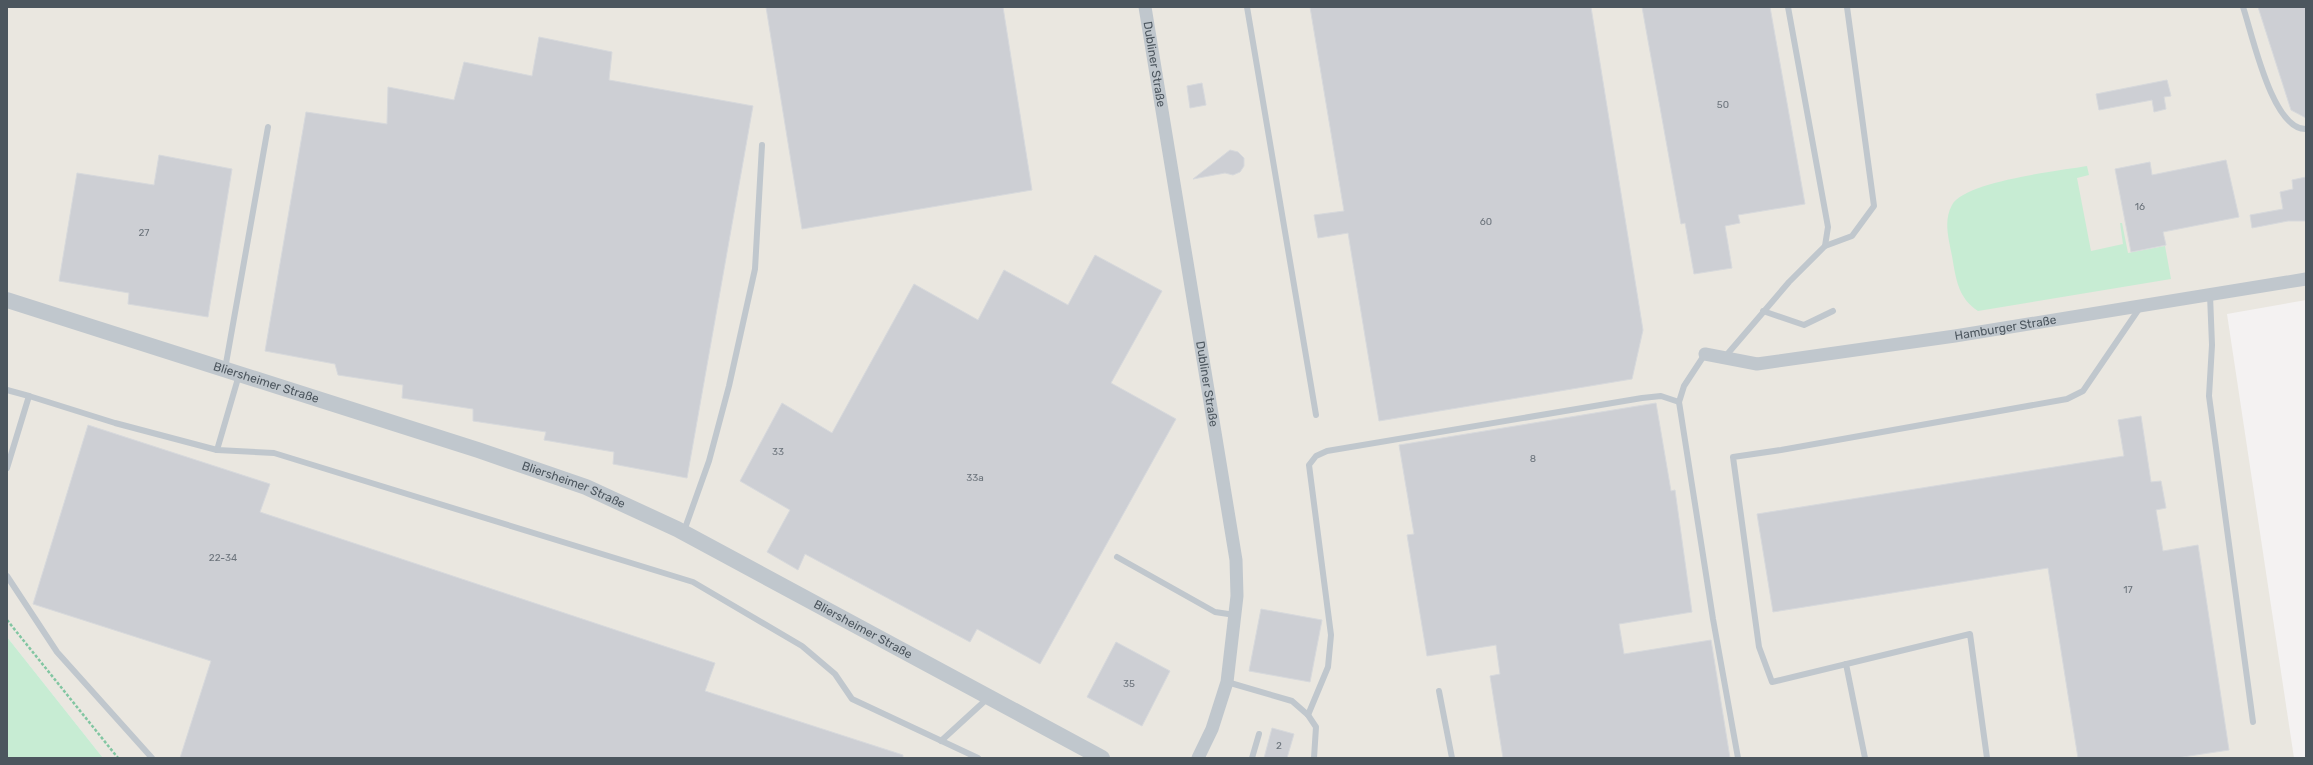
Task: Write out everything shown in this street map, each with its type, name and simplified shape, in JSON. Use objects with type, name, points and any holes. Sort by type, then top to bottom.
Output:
[{"type":"street","name":"Dubliner Straße","points":[[1145,7],[1236,560],[1235,615],[1227,682],[1212,729],[1198,758]]},
{"type":"street","name":"Hamburger Straße","points":[[1705,354],[1757,364],[1954,336],[2306,280]]},
{"type":"street","name":"Bliersheimer Straße","points":[[7,300],[232,373],[478,450],[586,487],[684,533],[1102,758]]},
{"type":"lane","points":[[1247,7],[1316,415]]},
{"type":"lane","points":[[1788,7],[1828,227],[1825,246]]},
{"type":"lane","points":[[1724,358],[1763,311],[1825,246],[1852,236],[1874,206],[1847,7]]},
{"type":"lane","points":[[2243,7],[2270,93],[2280,111],[2290,122],[2306,129]]},
{"type":"lane","points":[[218,450],[232,373],[268,127]]},
{"type":"lane","points":[[684,533],[709,461],[730,386],[755,269],[762,145]]},
{"type":"lane","points":[[2210,295],[2212,345],[2209,396],[2253,722]]},
{"type":"lane","points":[[1987,758],[1970,634],[1772,682],[1759,647],[1733,457],[1781,450],[2067,399],[2083,391],[2141,306]]},
{"type":"lane","points":[[1763,311],[1804,325],[1833,311]]},
{"type":"lane","points":[[1705,354],[1684,386],[1679,402],[1712,611],[1738,758]]},
{"type":"lane","points":[[7,390],[115,423],[218,450],[274,453],[693,582],[802,646],[835,674],[852,699],[978,758]]},
{"type":"lane","points":[[7,465],[29,396]]},
{"type":"lane","points":[[1308,715],[1328,667],[1331,635],[1309,465],[1316,456],[1327,451],[1642,398],[1661,396],[1679,402]]},
{"type":"lane","points":[[1117,557],[1215,612],[1235,615]]},
{"type":"lane","points":[[7,576],[57,652],[152,758]]},
{"type":"lane","points":[[1846,664],[1865,758]]},
{"type":"lane","points":[[1227,682],[1292,701],[1308,715],[1316,727],[1314,758]]},
{"type":"lane","points":[[1439,690],[1452,758]]},
{"type":"lane","points":[[941,741],[990,697]]},
{"type":"lane","points":[[1252,758],[1258,734]]},
{"type":"path","points":[[7,620],[118,758]]},
{"type":"shaded area","points":[[7,7],[2306,7],[2306,300],[2227,314],[2294,758],[103,758],[7,637]]},
{"type":"green space","points":[[2087,166],[2089,175],[2077,178],[2091,251],[2123,244],[2120,223],[2122,223],[2128,253],[2165,246],[2171,279],[1978,311],[1971,306],[1962,294],[1959,287],[1948,237],[1947,224],[1949,211],[1952,205],[1960,197],[1975,189],[1993,183],[2035,174]]},
{"type":"green space","points":[[7,637],[103,758],[7,758]]},
{"type":"building","points":[[766,7],[1003,7],[1032,190],[802,229]]},
{"type":"building","points":[[1310,7],[1591,7],[1643,330],[1632,379],[1379,421],[1348,233],[1318,238],[1314,215],[1344,211]]},
{"type":"building","points":[[1642,7],[1770,7],[1805,204],[1738,215],[1740,223],[1725,226],[1732,268],[1694,274],[1685,223],[1681,224]]},
{"type":"building","points":[[2258,7],[2306,7],[2306,118],[2291,110]]},
{"type":"building","points":[[539,37],[612,52],[609,80],[753,106],[687,478],[613,464],[614,452],[544,440],[546,432],[473,421],[473,409],[402,398],[403,385],[338,375],[335,364],[265,351],[306,112],[387,124],[388,87],[454,100],[464,62],[532,76]]},
{"type":"building","points":[[2167,80],[2171,96],[2164,97],[2166,109],[2154,112],[2152,100],[2099,110],[2096,94]]},
{"type":"building","points":[[1202,83],[1206,105],[1190,108],[1187,86]]},
{"type":"building","points":[[1230,150],[1238,152],[1244,158],[1244,166],[1240,172],[1233,175],[1225,173],[1193,179]]},
{"type":"building","points":[[159,155],[232,169],[208,317],[128,304],[129,293],[59,281],[77,173],[154,185]]},
{"type":"building","points":[[2226,160],[2239,217],[2163,232],[2166,245],[2131,252],[2115,169],[2150,162],[2152,175]]},
{"type":"building","points":[[2306,177],[2306,221],[2288,221],[2252,228],[2250,215],[2283,209],[2280,192],[2293,189],[2292,180]]},
{"type":"building","points":[[1095,255],[1162,291],[1111,383],[1176,419],[1040,664],[977,629],[970,642],[805,554],[798,570],[767,552],[790,510],[740,481],[782,403],[832,433],[914,284],[978,320],[1004,270],[1068,305]]},
{"type":"building","points":[[1656,403],[1671,491],[1675,490],[1692,612],[1619,624],[1624,654],[1711,640],[1730,758],[1503,758],[1490,676],[1500,674],[1496,645],[1427,656],[1407,535],[1414,534],[1399,445]]},
{"type":"building","points":[[2141,416],[2151,482],[2161,481],[2166,508],[2156,510],[2163,551],[2198,545],[2229,750],[2176,758],[2078,758],[2048,568],[1773,612],[1757,514],[2124,456],[2118,420]]},
{"type":"building","points":[[88,425],[270,484],[260,512],[715,663],[705,691],[903,755],[903,758],[180,758],[211,661],[33,604]]},
{"type":"building","points":[[1261,609],[1322,620],[1310,682],[1249,671]]},
{"type":"building","points":[[1116,642],[1170,671],[1142,726],[1087,697]]},
{"type":"building","points":[[1272,728],[1294,734],[1287,758],[1264,758]]}]
